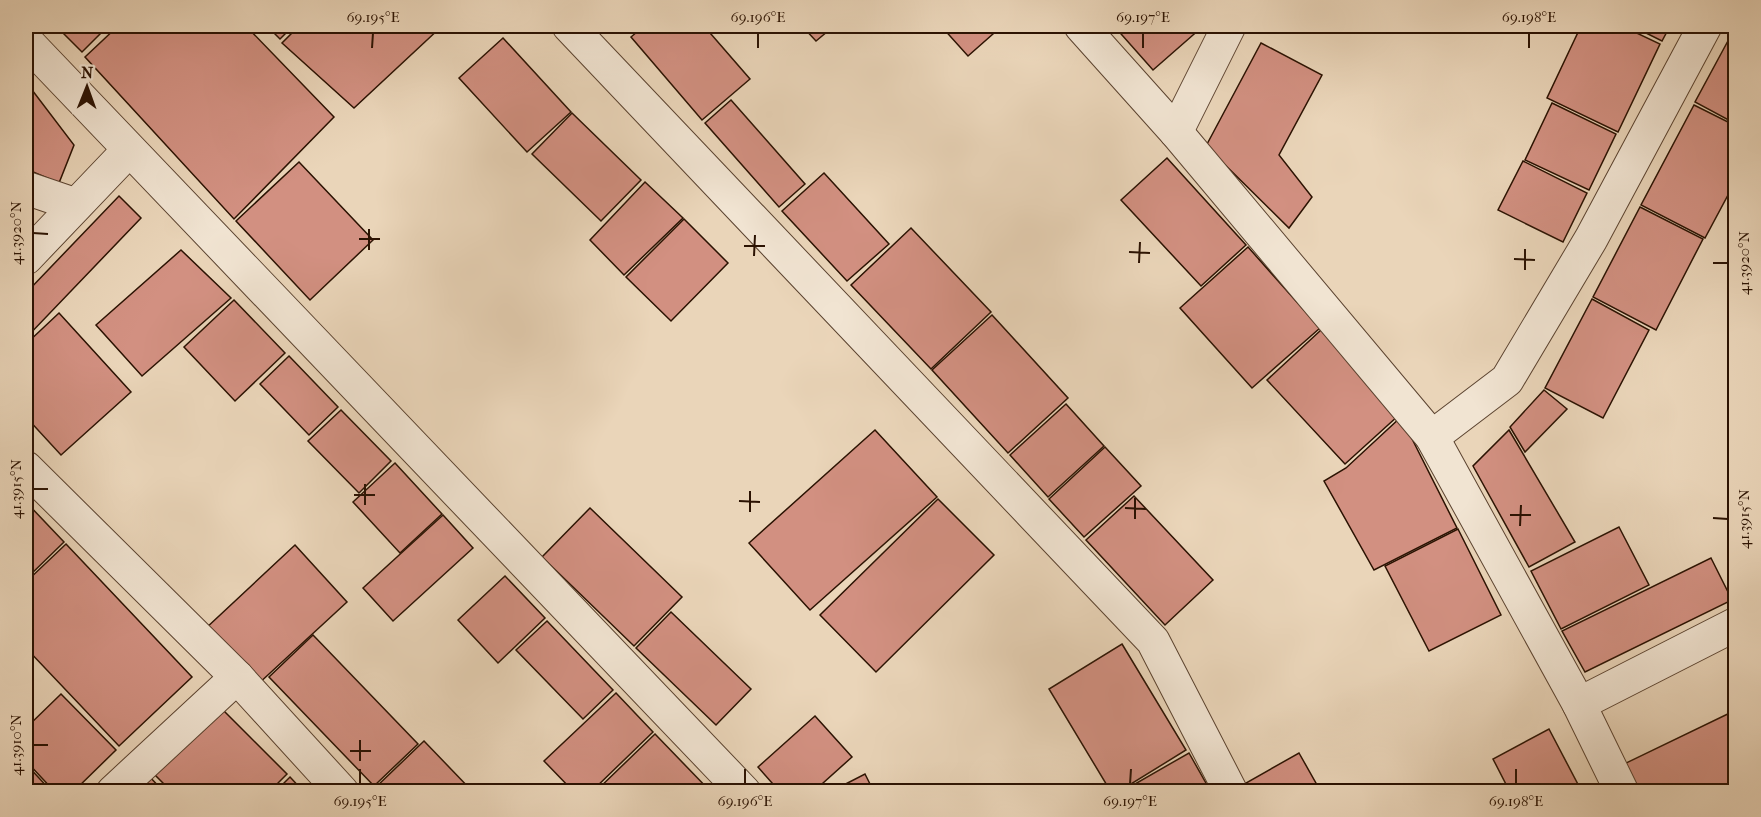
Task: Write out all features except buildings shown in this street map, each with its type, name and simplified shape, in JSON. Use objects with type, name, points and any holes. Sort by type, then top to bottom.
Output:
[{"type":"street","points":[[569,26],[1153,641],[1231,792]]},
{"type":"street","points":[[1081,26],[1176,132],[1432,437],[1579,704],[1622,792]]},
{"type":"street","points":[[1176,132],[1229,26]]},
{"type":"street","points":[[1432,437],[1507,380],[1591,239],[1705,26]]},
{"type":"street","points":[[26,41],[744,792]]},
{"type":"street","points":[[26,258],[129,150]]},
{"type":"street","points":[[26,188],[76,205]]},
{"type":"street","points":[[26,468],[237,677],[342,792]]},
{"type":"street","points":[[1579,704],[1736,624]]},
{"type":"street","points":[[113,792],[237,677]]}]
